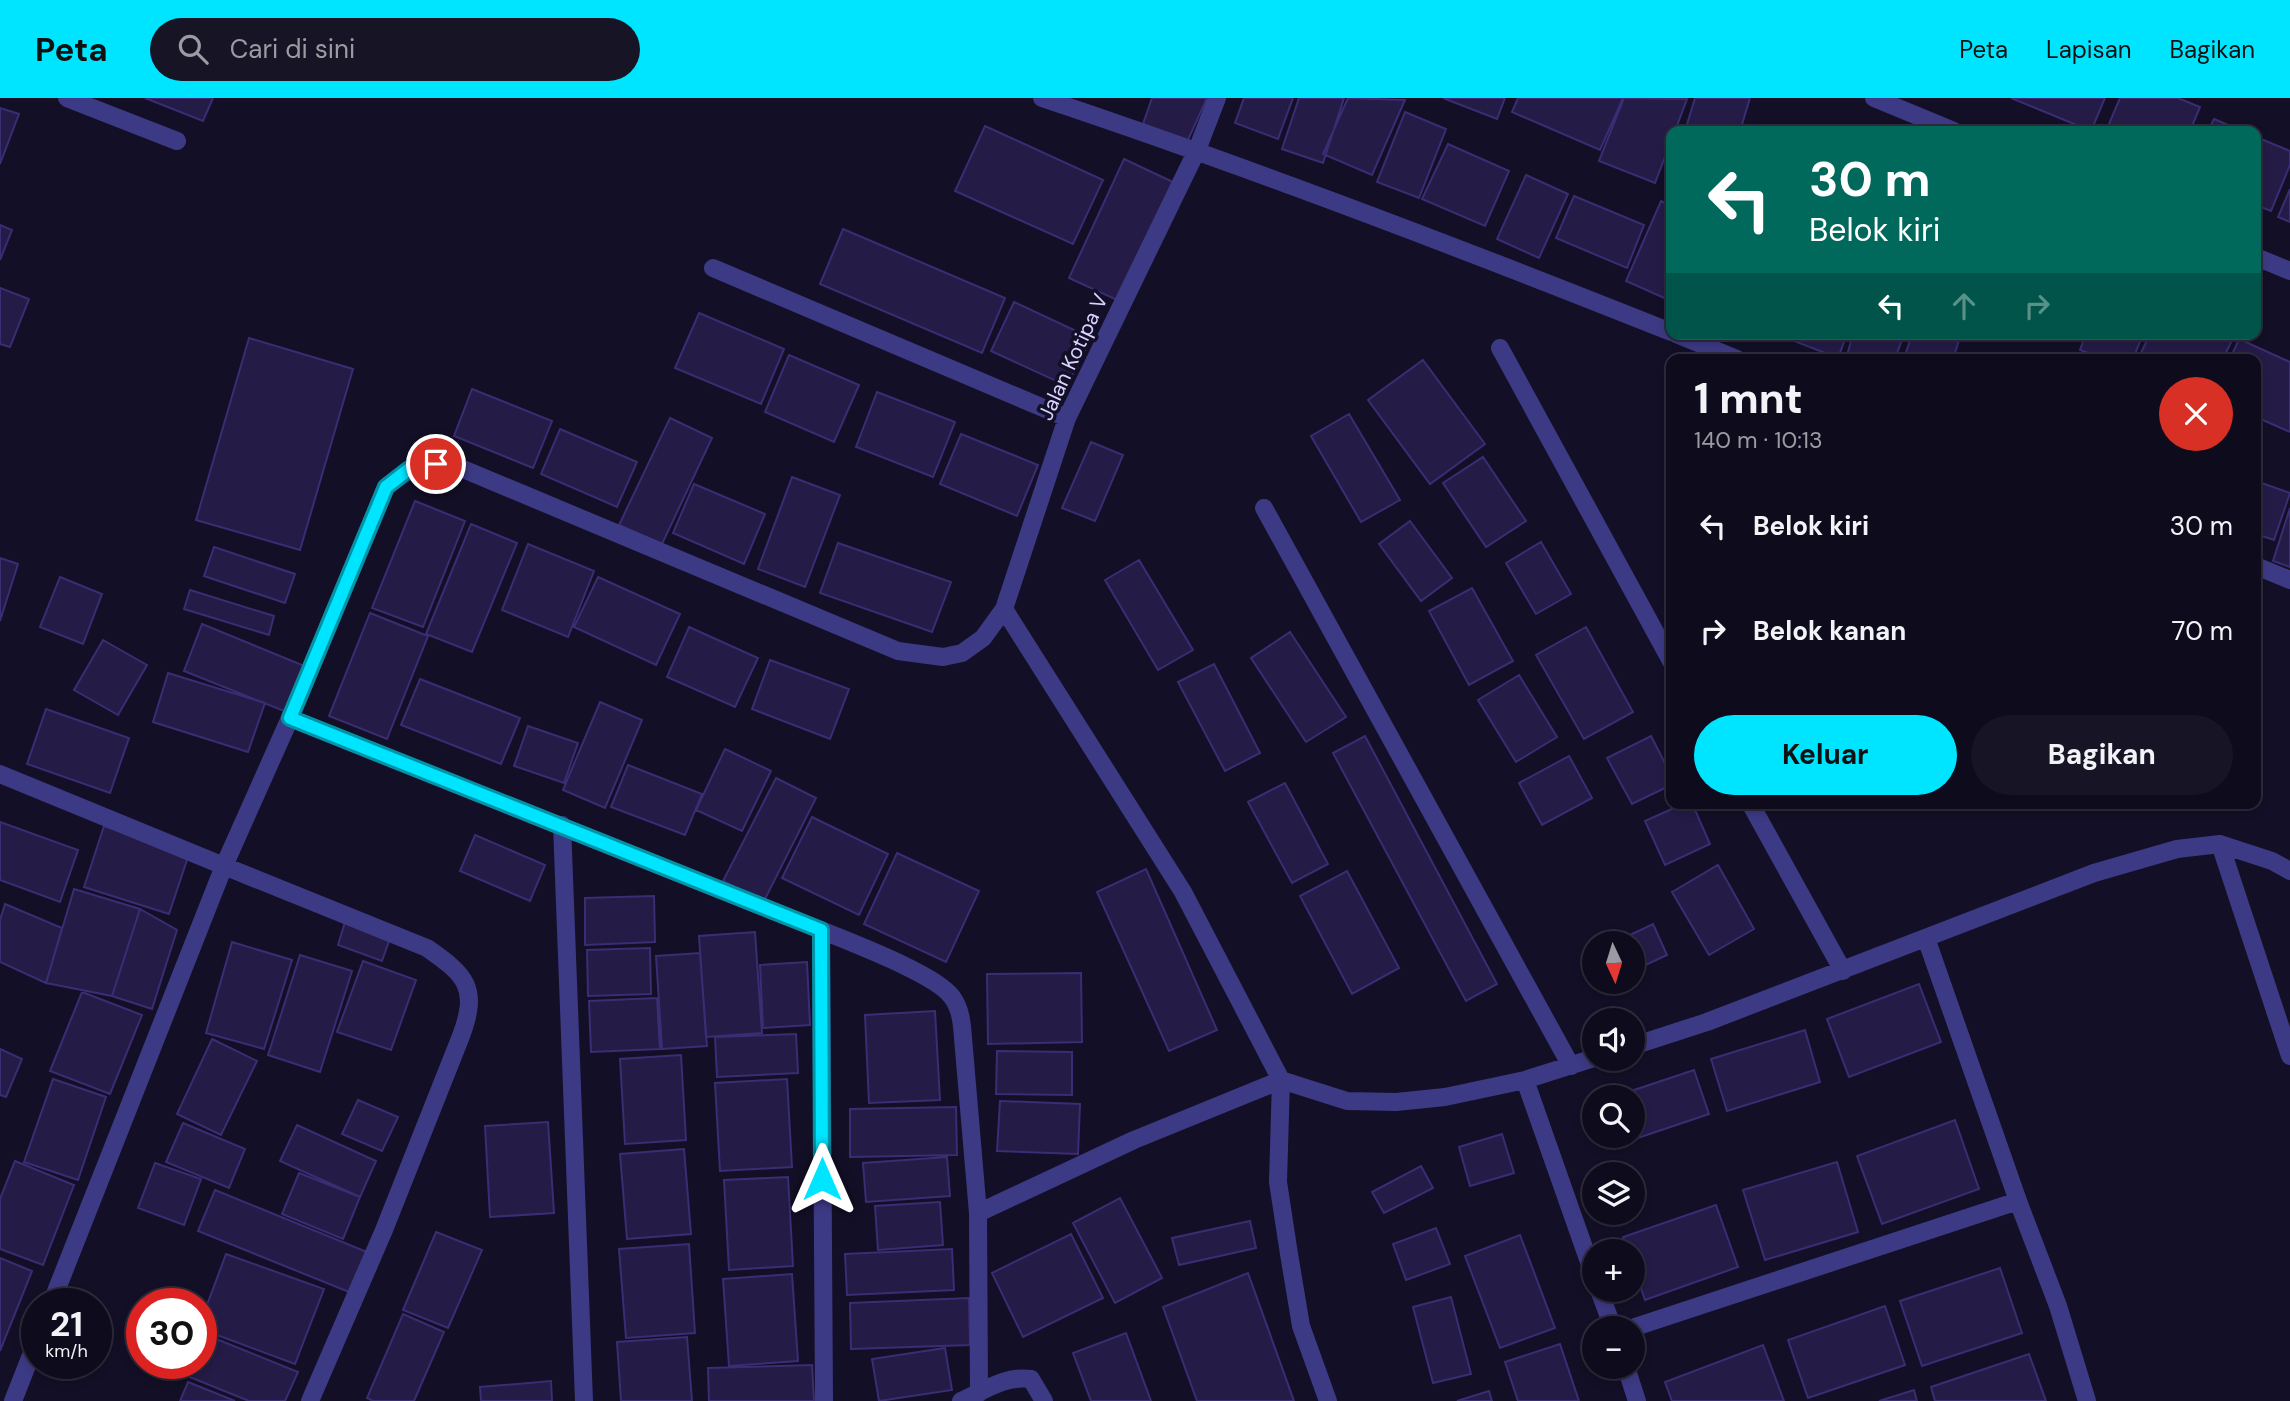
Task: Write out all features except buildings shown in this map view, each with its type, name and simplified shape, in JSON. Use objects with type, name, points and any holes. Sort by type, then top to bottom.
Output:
[{"type":"street","points":[[67,98],[177,141]]},
{"type":"street","points":[[1042,98],[1197,150],[1666,330]]},
{"type":"street","name":"Jalan Kotipa V","points":[[290,718],[386,487],[409,469],[436,464],[463,468],[898,652],[943,657],[962,653],[983,638],[1004,609],[1067,418],[1197,150],[1217,98]]},
{"type":"street","points":[[1874,98],[1942,126]]},
{"type":"street","points":[[2261,259],[2290,271]]},
{"type":"street","points":[[713,268],[1067,418]]},
{"type":"street","points":[[1691,340],[1725,354]]},
{"type":"street","points":[[1500,348],[1666,652]]},
{"type":"street","points":[[1264,508],[1571,1066]]},
{"type":"street","points":[[2261,568],[2290,580]]},
{"type":"street","points":[[1004,609],[1183,892],[1281,1080],[1278,1182],[1301,1326],[1328,1401]]},
{"type":"street","points":[[57,1288],[224,866],[290,718],[821,930],[903,966],[935,982],[951,995],[960,1011],[964,1038],[978,1213],[979,1394]]},
{"type":"street","points":[[0,774],[427,948],[454,967],[469,992],[468,1017],[384,1230],[310,1401]]},
{"type":"street","points":[[1753,809],[1843,971]]},
{"type":"street","points":[[562,825],[584,1401]]},
{"type":"street","points":[[1645,1041],[1707,1022],[2094,873],[2177,849],[2220,844],[2272,861],[2290,871]]},
{"type":"street","points":[[2220,844],[2290,1056]]},
{"type":"street","points":[[821,930],[824,1401]]},
{"type":"street","points":[[1926,939],[2018,1202],[2054,1295],[2087,1401]]},
{"type":"street","points":[[978,1213],[1134,1140],[1281,1080],[1347,1101],[1396,1102],[1445,1097],[1525,1080],[1582,1062]]},
{"type":"street","points":[[1525,1080],[1582,1242]]},
{"type":"street","points":[[1645,1324],[2018,1202]]},
{"type":"street","points":[[961,1401],[1005,1380],[1020,1377],[1031,1379],[1044,1401]]},
{"type":"street","points":[[13,1401],[22,1379]]},
{"type":"street","points":[[1630,1379],[1637,1401]]},
{"type":"route","points":[[436,464],[409,469],[386,487],[290,718],[821,930],[822,1179]]}]
